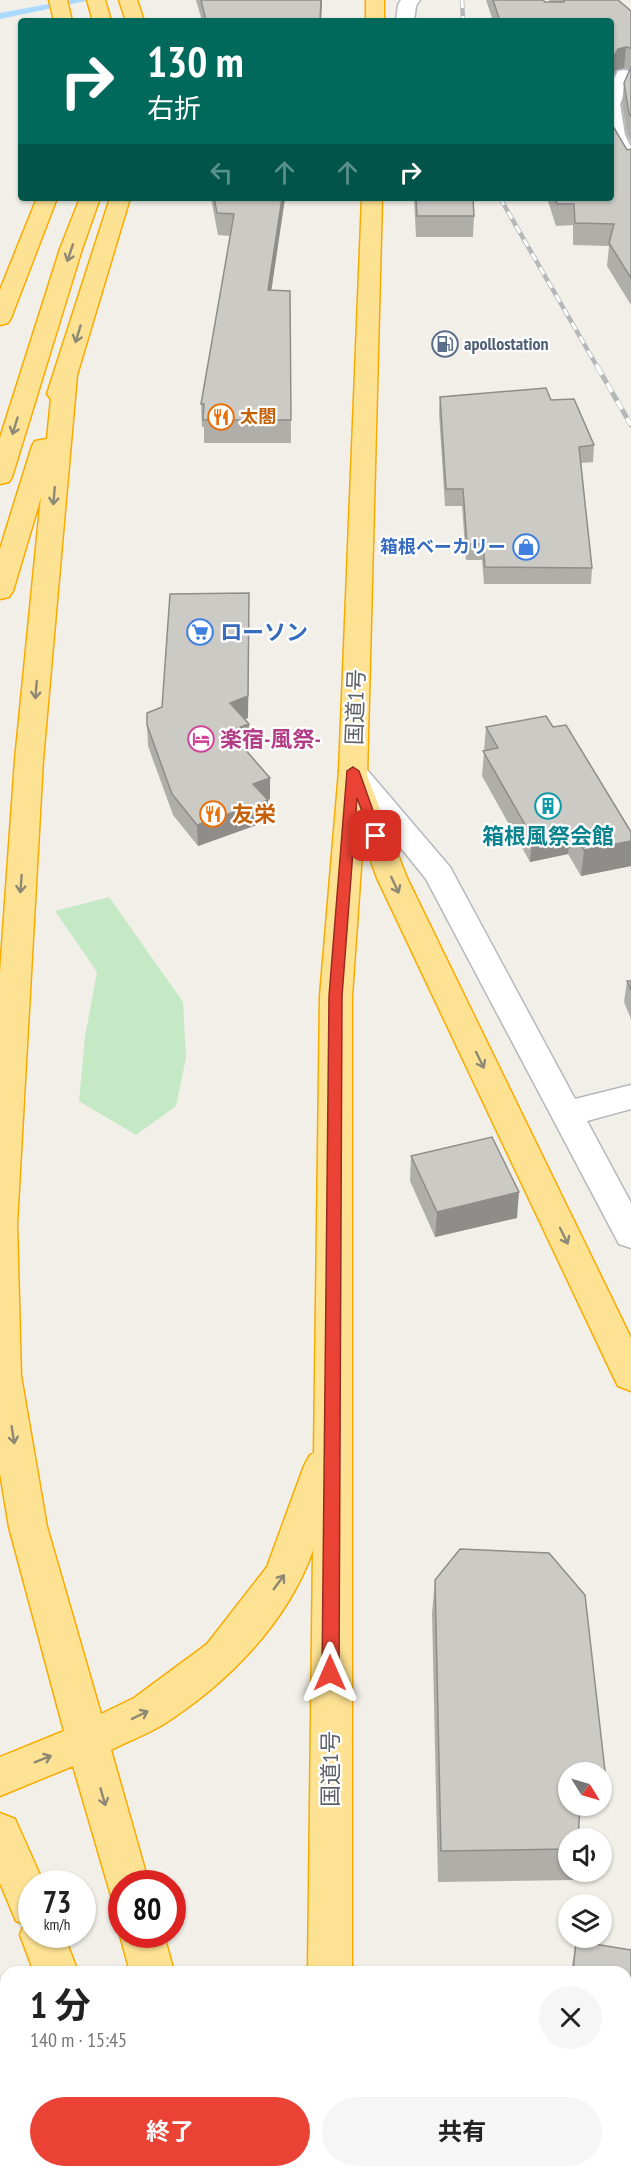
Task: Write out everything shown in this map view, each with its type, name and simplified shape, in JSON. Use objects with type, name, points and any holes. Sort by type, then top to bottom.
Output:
[{"type":"highway","points":[[58,0],[62,18]]},
{"type":"highway","points":[[96,0],[101,18]]},
{"type":"highway","points":[[128,0],[134,18]]},
{"type":"highway","points":[[375,0],[375,18]]},
{"type":"highway","points":[[0,318],[46,201]]},
{"type":"highway","points":[[0,477],[30,376],[89,201]]},
{"type":"highway","points":[[0,591],[119,201]]},
{"type":"highway","name":"国道1号","points":[[330,1966],[331,1443],[336,996],[353,771],[372,201]]},
{"type":"highway","points":[[65,375],[29,760],[0,1224],[3,1376],[28,1527],[123,1870]]},
{"type":"highway","points":[[353,771],[392,878],[631,1376]]},
{"type":"highway","points":[[0,1777],[87,1741],[149,1711],[221,1657],[284,1576],[331,1443]]},
{"type":"highway","points":[[0,1833],[18,1874]]},
{"type":"highway","points":[[47,1948],[54,1966]]},
{"type":"highway","points":[[146,1948],[150,1966]]},
{"type":"street","points":[[405,18],[407,4],[411,0]]},
{"type":"street","points":[[353,771],[439,874],[631,1235]]},
{"type":"street","points":[[566,1114],[631,1097]]},
{"type":"lane","points":[[614,96],[622,73]]},
{"type":"lane","points":[[614,123],[616,135],[631,165]]},
{"type":"green space","points":[[109,897],[183,1002],[186,1058],[176,1106],[136,1135],[79,1101],[85,1037],[97,972],[55,911]]},
{"type":"building","points":[[201,0],[321,0],[320,18],[205,18]]},
{"type":"building","points":[[493,0],[564,2],[564,0],[618,0],[631,11],[631,48],[618,49],[614,56],[614,18],[499,18]]},
{"type":"building","points":[[631,67],[631,117],[624,83]]},
{"type":"building","points":[[614,128],[627,150],[631,149],[631,278],[609,243],[614,224],[575,223],[574,204],[557,204],[556,201],[614,201]]},
{"type":"building","points":[[215,201],[282,201],[268,290],[290,291],[291,420],[203,420],[204,404],[201,404],[234,214],[217,213]]},
{"type":"building","points":[[416,201],[473,201],[474,216],[417,216]]},
{"type":"building","points":[[546,388],[551,400],[574,399],[594,445],[579,447],[592,568],[485,567],[483,544],[467,544],[463,489],[446,489],[440,397]]},
{"type":"building","points":[[249,593],[248,696],[230,703],[249,724],[229,731],[270,778],[253,784],[268,800],[197,825],[172,794],[147,725],[147,713],[162,707],[170,594]]},
{"type":"building","name":"箱根風祭会館","points":[[546,716],[553,727],[566,725],[631,832],[631,841],[584,850],[571,829],[532,837],[483,751],[498,748],[486,727]]},
{"type":"building","points":[[492,1137],[519,1192],[437,1212],[411,1156]]},
{"type":"building","points":[[460,1549],[549,1553],[585,1595],[604,1762],[558,1762],[558,1816],[579,1816],[579,1828],[558,1828],[558,1849],[441,1851],[435,1580]]},
{"type":"building","points":[[612,1947],[631,1950],[631,1966],[574,1966],[575,1948]]},
{"type":"waterway","points":[[0,16],[86,0]]},
{"type":"railway","points":[[462,0],[463,18]]},
{"type":"railway","points":[[502,201],[598,368]]},
{"type":"railway","points":[[597,366],[631,425]]},
{"type":"place","name":"apollostation","points":[[445,344]]},
{"type":"place","name":"太閤","points":[[221,417]]},
{"type":"place","name":"箱根ベーカリー","points":[[526,547]]},
{"type":"place","name":"ローソン","points":[[200,632]]},
{"type":"place","name":"楽宿-風祭-","points":[[201,739]]},
{"type":"place","name":"箱根風祭会館","points":[[548,806]]},
{"type":"place","name":"友栄","points":[[213,814]]},
{"type":"route","points":[[330,1673],[336,996],[353,771],[376,836]]}]
